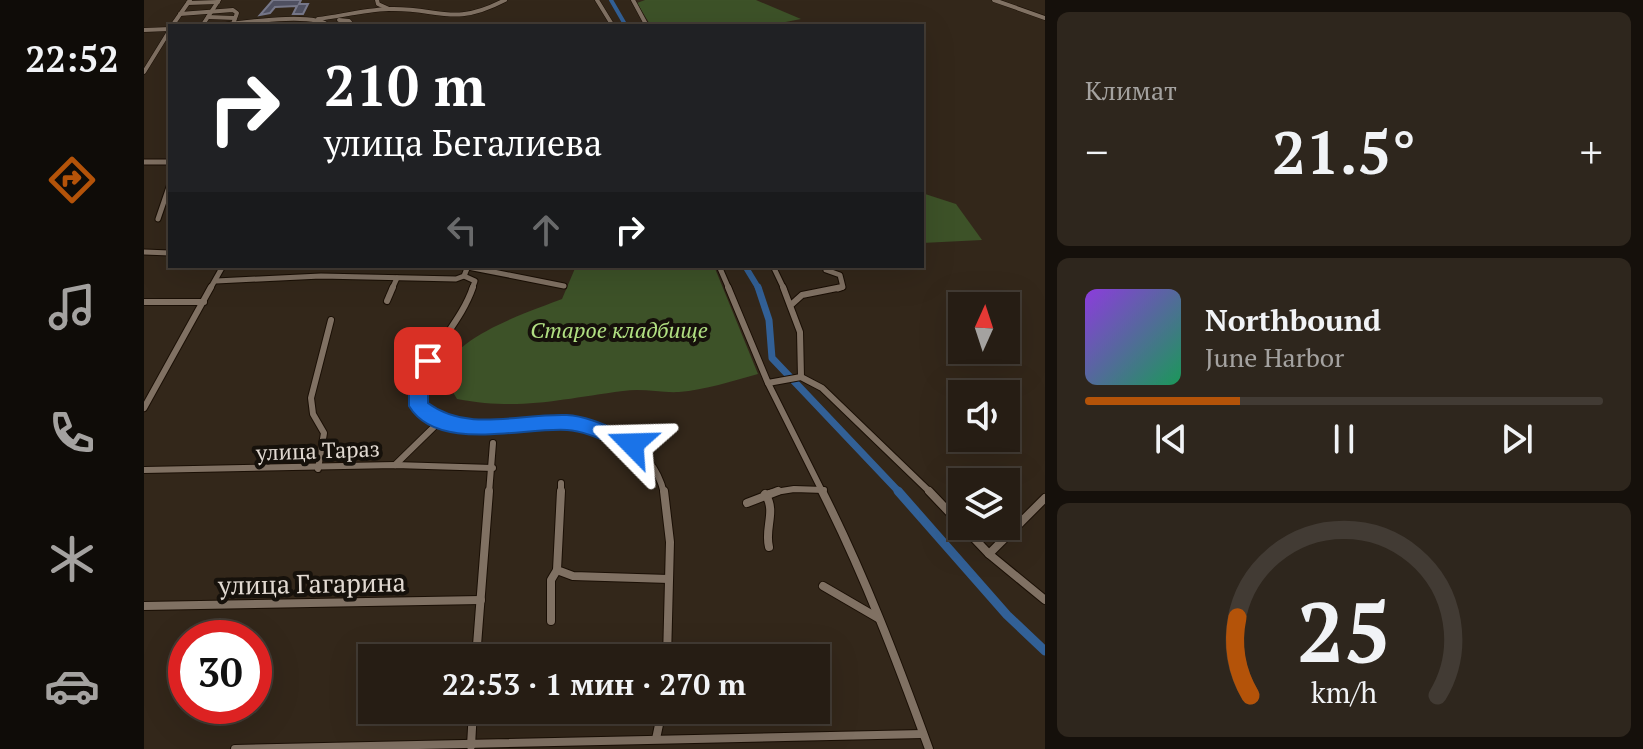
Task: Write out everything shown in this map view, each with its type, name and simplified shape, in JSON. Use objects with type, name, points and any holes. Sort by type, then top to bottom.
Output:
[{"type":"street","points":[[377,0],[378,4],[389,9],[451,17],[482,12],[505,0]]},
{"type":"street","points":[[597,0],[612,24]]},
{"type":"street","points":[[633,0],[646,24]]},
{"type":"street","points":[[994,0],[1045,18]]},
{"type":"street","points":[[174,24],[189,1],[218,1]]},
{"type":"street","points":[[203,24],[218,1]]},
{"type":"street","points":[[226,10],[231,3]]},
{"type":"street","points":[[324,22],[389,9]]},
{"type":"street","points":[[209,15],[226,10],[236,11],[233,24],[346,20],[351,24]]},
{"type":"street","points":[[180,14],[235,18]]},
{"type":"street","points":[[144,30],[168,28]]},
{"type":"street","points":[[144,72],[168,33]]},
{"type":"street","points":[[144,162],[168,161]]},
{"type":"street","points":[[158,219],[168,190]]},
{"type":"street","points":[[144,252],[168,253]]},
{"type":"street","points":[[144,408],[222,268]]},
{"type":"street","points":[[463,277],[468,268]]},
{"type":"street","points":[[473,268],[564,286]]},
{"type":"street","points":[[720,268],[768,383],[824,490],[929,749]]},
{"type":"street","points":[[774,268],[792,304],[802,334],[794,378]]},
{"type":"street","points":[[792,304],[800,295],[833,292],[843,287],[840,275],[826,270]]},
{"type":"street","points":[[216,281],[321,276],[463,277],[475,281],[471,298],[424,371],[417,394],[422,412],[439,422],[485,428],[570,422],[632,444],[654,467],[663,486],[668,511],[667,644]]},
{"type":"street","points":[[387,301],[397,278]]},
{"type":"street","points":[[144,302],[204,302]]},
{"type":"street","points":[[318,469],[324,433],[313,414],[311,398],[331,320]]},
{"type":"street","points":[[768,383],[794,378],[822,388],[894,454],[989,554],[1045,600]]},
{"type":"street","points":[[395,465],[439,422]]},
{"type":"street","points":[[477,644],[493,443]]},
{"type":"street","name":"улица Тараз","points":[[144,470],[318,469],[395,465],[493,468]]},
{"type":"street","points":[[551,621],[551,580],[557,570],[561,483]]},
{"type":"street","points":[[747,503],[765,494],[797,489],[824,490]]},
{"type":"street","points":[[765,494],[771,502],[772,512],[765,531],[769,547]]},
{"type":"street","points":[[989,554],[1045,498]]},
{"type":"street","points":[[557,570],[573,576],[669,579]]},
{"type":"street","points":[[823,586],[878,618]]},
{"type":"street","name":"улица Гагарина","points":[[144,606],[481,600]]},
{"type":"street","points":[[471,746],[472,724]]},
{"type":"street","points":[[656,739],[659,724]]},
{"type":"street","points":[[235,749],[547,747],[656,739],[923,734]]},
{"type":"green space","points":[[645,0],[756,0],[801,19],[775,24],[650,24],[637,3]]},
{"type":"green space","points":[[924,194],[956,204],[982,240],[924,243]]},
{"type":"green space","name":"Старое кладбище","points":[[575,268],[715,268],[758,374],[679,392],[630,390],[521,404],[457,399],[446,376],[449,363],[459,350],[474,338],[512,318],[562,299]]},
{"type":"building","points":[[273,0],[301,0],[299,4],[308,4],[303,14],[293,14],[297,6],[275,7],[270,13],[260,15]]},
{"type":"waterway","points":[[611,0],[625,24]]},
{"type":"waterway","points":[[746,268],[758,288]]},
{"type":"waterway","points":[[758,288],[769,320],[772,358],[900,493]]},
{"type":"waterway","points":[[898,491],[1007,615],[1045,651]]},
{"type":"route","points":[[428,361],[419,384],[418,406],[439,422],[485,428],[570,422],[632,444]]}]
